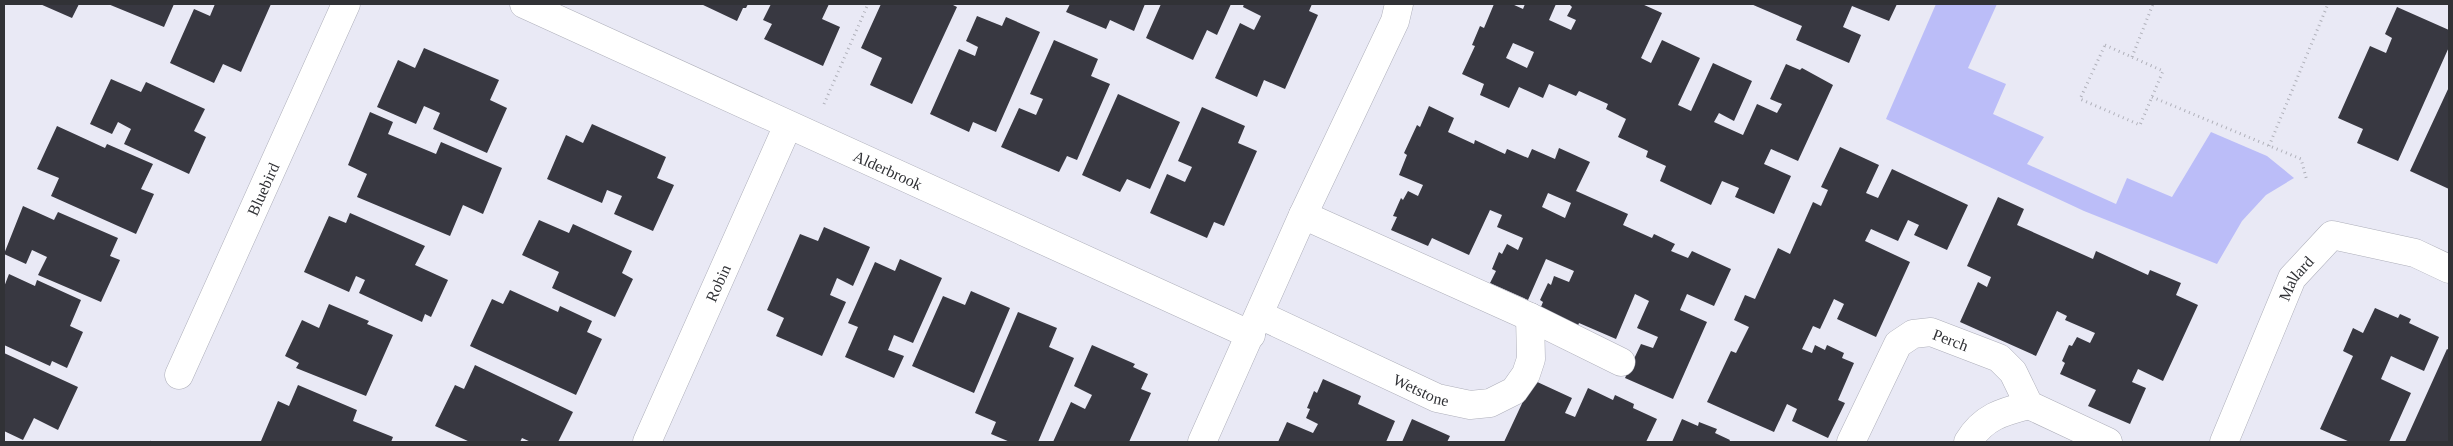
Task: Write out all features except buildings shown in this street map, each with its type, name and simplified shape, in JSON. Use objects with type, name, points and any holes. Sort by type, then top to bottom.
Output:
[{"type":"street","name":"Bluebird","points":[[179,375],[346,4]]},
{"type":"street","name":"Alderbrook","points":[[524,4],[799,130],[1255,325]]},
{"type":"street","points":[[1202,442],[1303,215],[1395,21],[1398,4]]},
{"type":"street","name":"Robin","points":[[648,442],[799,130]]},
{"type":"street","points":[[1303,215],[1530,318],[1621,362]]},
{"type":"street","name":"Mallard","points":[[2224,442],[2292,278],[2332,235],[2414,253],[2449,269]]},
{"type":"street","name":"Wetstone","points":[[1255,325],[1437,398],[1470,405],[1490,403],[1514,392],[1526,374],[1531,359],[1530,318]]},
{"type":"street","name":"Perch","points":[[1851,442],[1898,344],[1913,334],[1932,332],[1999,358],[2013,372],[2029,405]]},
{"type":"street","points":[[1968,442],[1977,428],[2000,413],[2029,405],[2108,442]]},
{"type":"path","points":[[799,130],[868,4]]},
{"type":"path","points":[[2132,57],[2153,4]]},
{"type":"path","points":[[2269,146],[2328,4]]},
{"type":"path","points":[[2105,45],[2132,57],[2163,71],[2140,125],[2080,99],[2105,45]]},
{"type":"path","points":[[2152,97],[2301,159],[2307,181]]},
{"type":"path","points":[[151,442],[153,438]]},
{"type":"shaded area","points":[[1936,4],[1997,4],[1968,68],[2006,84],[1993,114],[2044,137],[2027,164],[2116,204],[2127,178],[2172,197],[2211,132],[2267,156],[2294,178],[2266,195],[2242,221],[2217,264],[2084,211],[1886,119]]}]
